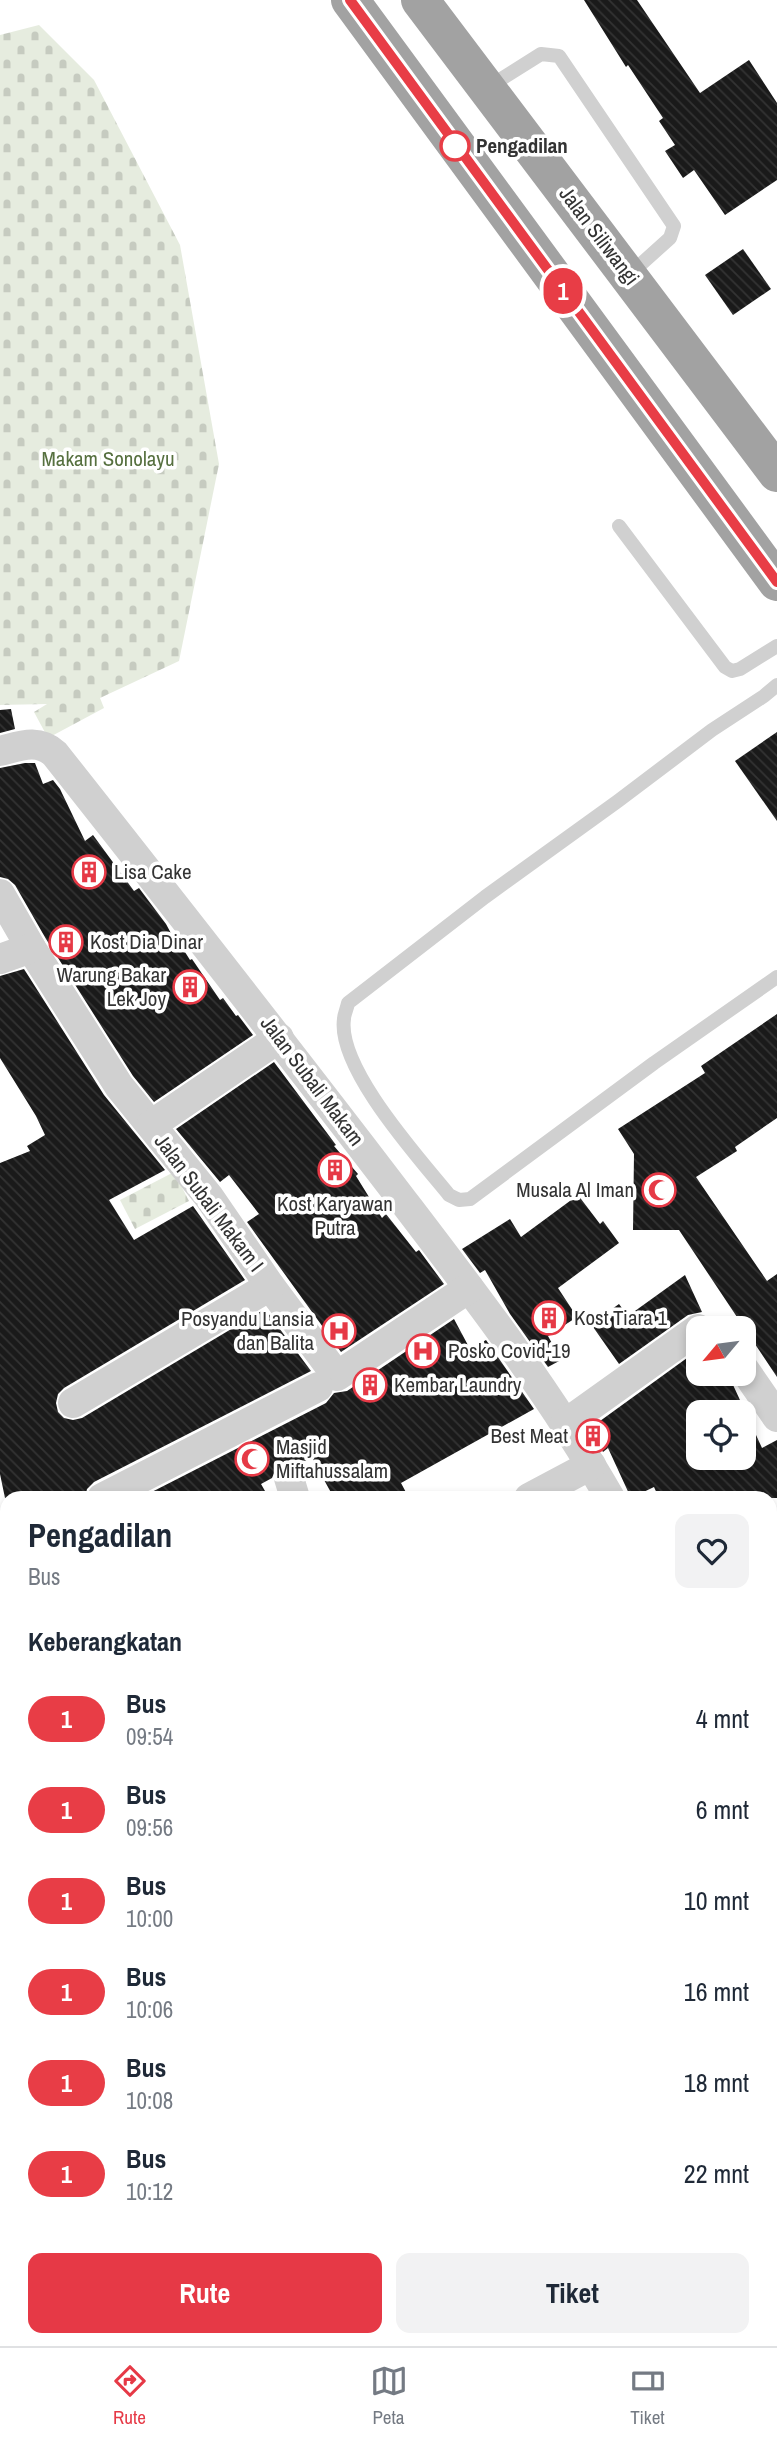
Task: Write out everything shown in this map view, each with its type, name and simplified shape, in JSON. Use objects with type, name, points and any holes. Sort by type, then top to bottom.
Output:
[{"type":"highway","points":[[350,0],[777,582]]},
{"type":"highway","name":"Jalan Siliwangi","points":[[420,0],[777,473]]},
{"type":"street","name":"Jalan Subali Makam","points":[[0,751],[31,744],[47,747],[55,754],[279,1038],[469,1287],[565,1424],[606,1491]]},
{"type":"street","name":"Jalan Subali Makam I","points":[[0,894],[119,1086],[209,1197],[270,1286],[337,1376],[469,1287]]},
{"type":"street","points":[[0,959],[31,948]]},
{"type":"street","points":[[151,1125],[279,1038]]},
{"type":"street","points":[[73,1403],[270,1286]]},
{"type":"street","points":[[565,1424],[686,1338]]},
{"type":"street","points":[[756,1386],[777,1417]]},
{"type":"street","points":[[116,1491],[318,1387]]},
{"type":"street","points":[[542,1491],[591,1465]]},
{"type":"lane","points":[[487,88],[541,54],[559,56],[674,226],[670,238],[629,275]]},
{"type":"lane","points":[[619,526],[725,667],[732,671],[740,669],[777,646]]},
{"type":"lane","points":[[777,685],[496,888],[348,1003],[343,1021],[353,1066],[392,1125],[449,1195],[459,1200],[470,1199],[654,1063],[777,977]]},
{"type":"green space","name":"Makam Sonolayu","points":[[39,25],[94,80],[180,245],[219,464],[179,661],[100,698],[104,708],[48,738],[34,712],[47,704],[0,705],[0,35]]},
{"type":"green space","points":[[174,1172],[189,1201],[135,1229],[120,1200]]},
{"type":"building","points":[[584,0],[637,0],[700,93],[749,60],[777,103],[777,180],[725,215],[694,170],[683,178],[665,151],[675,145],[659,121],[663,118],[628,65],[626,67]]},
{"type":"building","points":[[743,249],[771,289],[733,315],[705,275]]},
{"type":"building","points":[[11,709],[15,729],[0,733],[0,710]]},
{"type":"building","points":[[777,732],[777,821],[735,761]]},
{"type":"building","points":[[35,763],[43,784],[53,780],[85,841],[93,835],[134,891],[139,888],[220,1000],[223,998],[253,1035],[154,1102],[133,1076],[15,885],[0,877],[0,768]]},
{"type":"building","points":[[24,969],[104,1095],[165,1170],[109,1200],[134,1240],[193,1206],[245,1280],[64,1388],[58,1394],[58,1412],[64,1418],[82,1418],[265,1309],[311,1371],[94,1482],[87,1491],[4,1491],[0,1474],[0,1163],[30,1151],[27,1146],[45,1135],[0,1058],[0,976]]},
{"type":"building","points":[[777,1014],[777,1118],[735,1147],[737,1151],[696,1177],[767,1281],[777,1274],[777,1377],[756,1346],[756,1316],[736,1316],[679,1230],[633,1230],[634,1154],[618,1129],[705,1073],[701,1066]]},
{"type":"building","points":[[274,1062],[336,1145],[334,1146],[358,1174],[356,1176],[382,1218],[386,1214],[416,1252],[419,1250],[444,1284],[341,1352],[247,1222],[259,1214],[229,1175],[220,1182],[176,1129]]},
{"type":"building","points":[[578,1195],[600,1224],[603,1221],[619,1243],[558,1288],[577,1317],[548,1336],[561,1360],[548,1367],[510,1314],[485,1270],[480,1273],[462,1249],[510,1219],[521,1237]]},
{"type":"building","points":[[685,1275],[702,1312],[686,1316],[619,1364],[591,1324],[619,1304],[628,1316]]},
{"type":"building","points":[[454,1319],[470,1349],[486,1340],[534,1409],[401,1483],[405,1491],[330,1491],[312,1458],[299,1464],[285,1461],[277,1466],[272,1478],[261,1484],[265,1491],[154,1491],[326,1403],[334,1393],[347,1391]]},
{"type":"building","points":[[686,1359],[686,1386],[734,1386],[740,1400],[686,1400],[686,1470],[756,1470],[756,1435],[762,1448],[777,1440],[777,1491],[656,1491],[654,1487],[646,1491],[628,1491],[608,1448],[603,1452],[589,1429]]},
{"type":"bus line","name":"1","points":[[350,0],[777,582]]},
{"type":"place","name":"Pengadilan","points":[[455,146]]},
{"type":"place","name":"Lisa Cake","points":[[89,872]]},
{"type":"place","name":"Kost Dia Dinar","points":[[66,942]]},
{"type":"place","name":"Warung Bakar Lek Joy","points":[[190,987]]},
{"type":"place","name":"Kost Karyawan Putra","points":[[335,1170]]},
{"type":"place","name":"Musala Al Iman","points":[[659,1190]]},
{"type":"place","name":"Kost Tiara 1","points":[[549,1318]]},
{"type":"place","name":"Posyandu Lansia dan Balita","points":[[339,1331]]},
{"type":"place","name":"Posko Covid-19","points":[[423,1351]]},
{"type":"place","name":"Kembar Laundry","points":[[370,1385]]},
{"type":"place","name":"Best Meat","points":[[593,1436]]},
{"type":"place","name":"Masjid Miftahussalam","points":[[252,1459]]}]
